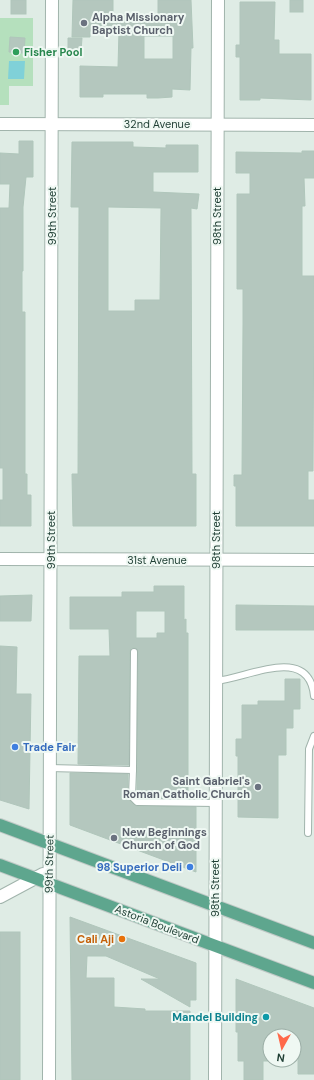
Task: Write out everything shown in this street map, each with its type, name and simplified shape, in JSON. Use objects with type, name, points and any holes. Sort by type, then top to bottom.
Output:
[{"type":"main road","points":[[0,825],[314,943]]},
{"type":"main road","name":"Astoria Boulevard","points":[[0,865],[36,878],[49,877],[215,946],[314,983]]},
{"type":"street","name":"99th Street","points":[[49,1080],[52,0]]},
{"type":"street","name":"98th Street","points":[[215,1080],[218,0]]},
{"type":"street","name":"32nd Avenue","points":[[0,124],[314,124]]},
{"type":"street","name":"31st Avenue","points":[[0,559],[314,560]]},
{"type":"street","points":[[0,897],[36,878]]},
{"type":"lane","points":[[134,652],[132,797],[137,802],[216,803]]},
{"type":"lane","points":[[216,681],[231,680],[282,666],[292,667],[300,670],[308,678],[313,685],[314,696]]},
{"type":"lane","points":[[308,832],[309,749],[314,736]]},
{"type":"lane","points":[[50,768],[133,770]]},
{"type":"green space","name":"Fisher Pool","points":[[0,18],[33,18],[33,86],[9,86],[9,105],[0,105]]},
{"type":"water","points":[[9,61],[25,61],[24,79],[8,79]]},
{"type":"building","points":[[11,0],[26,0],[26,14],[11,14]]},
{"type":"building","points":[[73,0],[113,0],[113,16],[158,14],[158,0],[191,0],[193,48],[191,48],[190,90],[172,89],[172,97],[158,98],[147,98],[147,94],[103,94],[103,97],[80,97],[80,66],[118,67],[119,31],[90,31],[90,37],[72,37]],"holes":[[[144,36],[173,36],[173,59],[144,59]]]},
{"type":"building","points":[[290,0],[303,0],[303,12],[290,12]]},
{"type":"building","points":[[240,2],[275,2],[274,40],[279,40],[279,54],[311,54],[311,100],[260,98],[260,100],[240,100],[240,57],[236,57],[236,45],[240,45]]},
{"type":"building","points":[[10,37],[25,38],[24,53],[9,52]]},
{"type":"building","points":[[68,38],[82,38],[81,51],[68,50]]},
{"type":"building","points":[[19,141],[33,141],[33,177],[26,177],[23,207],[22,271],[22,312],[25,312],[25,474],[27,474],[27,495],[31,495],[31,526],[0,526],[0,500],[3,500],[3,468],[0,468],[0,208],[9,208],[10,184],[0,184],[0,153],[19,154]]},
{"type":"building","points":[[72,142],[133,142],[133,147],[166,148],[166,145],[198,145],[198,172],[153,172],[153,192],[199,194],[197,209],[191,208],[192,474],[196,474],[196,526],[73,526],[72,474],[78,474],[79,207],[71,207]],"holes":[[[108,207],[161,208],[160,300],[135,300],[135,311],[108,311]]]},
{"type":"building","points":[[302,151],[314,151],[314,178],[304,178],[305,206],[302,206],[302,276],[314,276],[313,471],[308,471],[308,500],[314,500],[314,526],[236,526],[236,486],[234,486],[234,475],[242,475],[243,325],[243,289],[237,289],[237,194],[250,194],[250,173],[236,173],[236,152],[302,153]]},
{"type":"building","points":[[154,586],[184,586],[184,620],[186,619],[186,633],[188,633],[188,798],[139,798],[137,795],[138,652],[136,648],[131,648],[130,652],[129,765],[78,764],[79,656],[110,656],[109,629],[70,629],[70,597],[122,597],[122,592],[154,592]],"holes":[[[136,611],[165,611],[165,633],[157,633],[157,638],[136,638]]]},
{"type":"building","points":[[32,595],[31,621],[0,621],[0,596]]},
{"type":"building","points":[[236,605],[314,606],[314,630],[236,630]]},
{"type":"building","name":"Trade Fair","points":[[0,646],[17,647],[16,694],[31,694],[29,809],[0,800]]},
{"type":"building","name":"Saint Gabriel's Roman Catholic Church","points":[[285,679],[300,679],[300,709],[293,709],[293,728],[286,728],[286,755],[278,755],[278,818],[238,817],[238,756],[236,756],[236,739],[242,739],[242,705],[258,705],[258,701],[285,701]]},
{"type":"building","points":[[70,773],[128,774],[128,798],[136,806],[196,807],[196,872],[70,825]]},
{"type":"building","points":[[70,917],[196,963],[196,1000],[190,1000],[190,1007],[141,979],[160,979],[106,956],[87,956],[86,978],[114,978],[114,1007],[145,1009],[145,1011],[190,1011],[190,1080],[72,1080]]},
{"type":"building","points":[[0,932],[20,932],[20,1080],[0,1080]]},
{"type":"building","points":[[236,979],[314,1008],[314,1074],[298,1074],[298,1068],[302,1068],[302,1028],[262,1028],[263,1080],[244,1080],[244,1061],[238,1061],[238,1032],[236,1032]]},
{"type":"place","name":"Alpha Missionary Baptist Church","points":[[84,23]]},
{"type":"place","name":"Fisher Pool","points":[[16,52]]},
{"type":"place","name":"Trade Fair","points":[[15,747]]},
{"type":"place","name":"Saint Gabriel's Roman Catholic Church","points":[[258,787]]},
{"type":"place","name":"New Beginnings Church of God","points":[[114,838]]},
{"type":"place","name":"98 Superior Deli","points":[[190,867]]},
{"type":"place","name":"Cali Aji","points":[[122,939]]},
{"type":"place","name":"Mandel Building","points":[[266,1017]]}]
